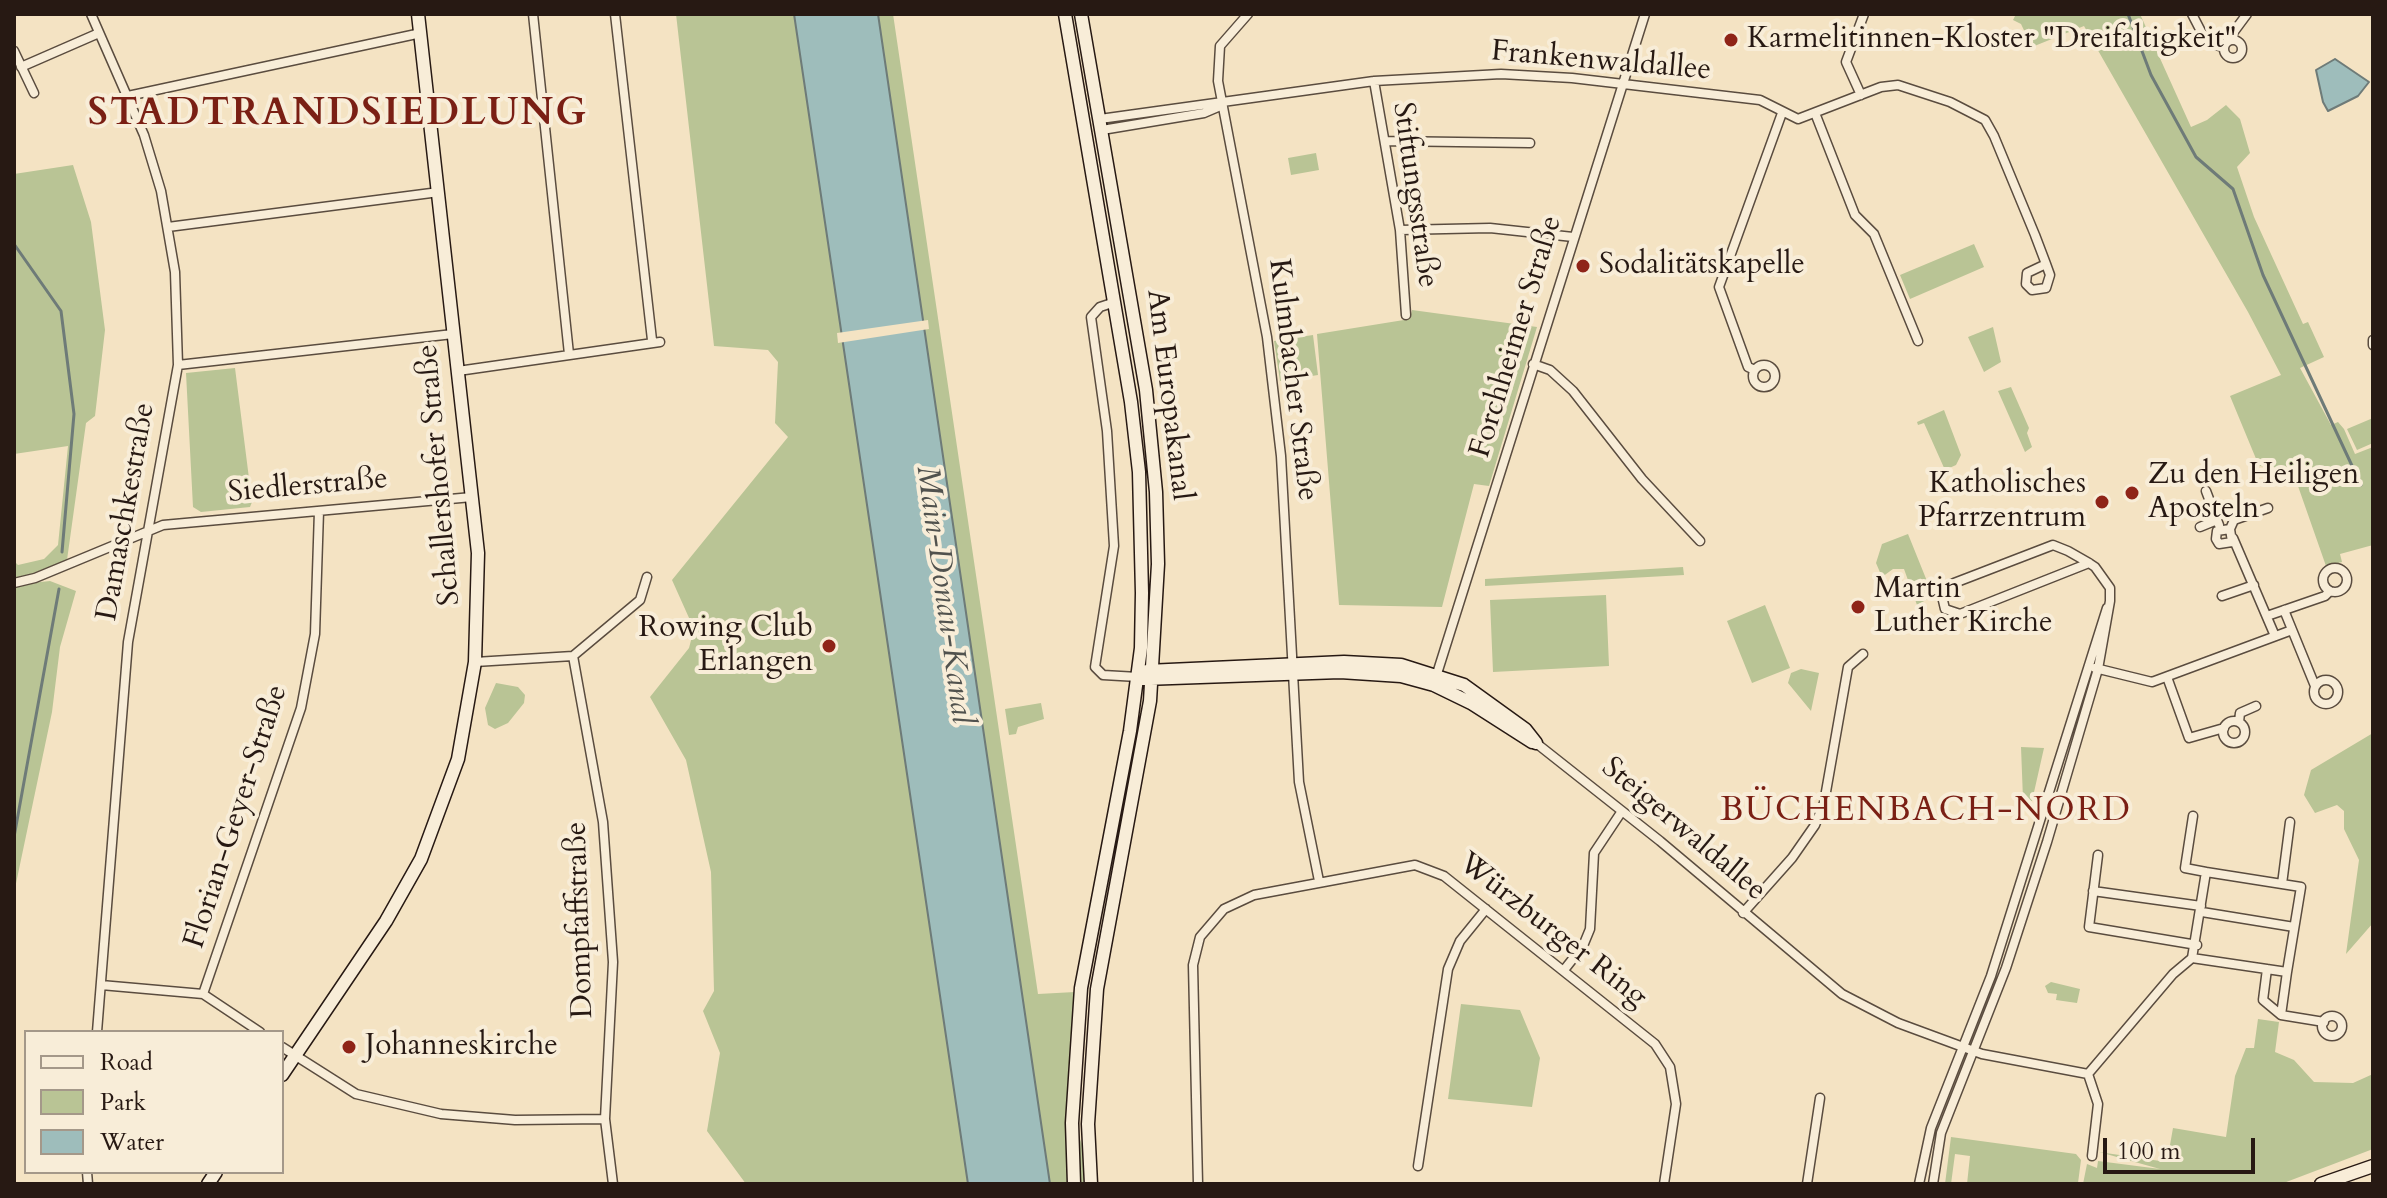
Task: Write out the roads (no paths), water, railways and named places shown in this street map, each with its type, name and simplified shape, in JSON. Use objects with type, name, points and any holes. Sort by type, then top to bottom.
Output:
[{"type":"main road","name":"Schallershofer Straße","points":[[284,1072],[386,921],[421,859],[458,759],[475,662],[479,585],[472,497],[418,14]]},
{"type":"main road","name":"Am Europakanal","points":[[1065,14],[1131,402],[1141,512],[1142,593],[1138,677],[1081,988],[1072,1123],[1074,1184]]},
{"type":"main road","name":"Am Europakanal","points":[[1081,14],[1143,374],[1154,461],[1158,564],[1152,675],[1097,989],[1088,1124],[1091,1184]]},
{"type":"main road","points":[[1085,127],[1101,125]]},
{"type":"main road","name":"Steigerwaldallee","points":[[1152,675],[1372,662],[1435,680],[1488,700],[1525,729],[1536,743]]},
{"type":"main road","name":"Am Europakanal","points":[[1138,677],[1152,675]]},
{"type":"main road","points":[[2321,1184],[2373,1169]]},
{"type":"main road","points":[[2346,1184],[2373,1169]]},
{"type":"street","name":"Damaschkestraße","points":[[91,14],[128,96],[153,162],[175,272],[178,365],[128,642],[97,1030]]},
{"type":"street","points":[[533,14],[569,354]]},
{"type":"street","points":[[458,371],[656,341],[615,14]]},
{"type":"street","name":"Kulmbacher Straße","points":[[1248,14],[1220,46],[1218,81],[1268,351],[1282,470],[1299,782],[1319,881]]},
{"type":"street","name":"Forchheimer Straße","points":[[1435,680],[1645,14]]},
{"type":"street","points":[[1861,95],[1846,62],[1864,14]]},
{"type":"street","points":[[2192,14],[2207,43],[2225,44],[2247,14]]},
{"type":"street","points":[[21,67],[99,33]]},
{"type":"street","points":[[128,96],[421,33]]},
{"type":"street","points":[[14,51],[34,93]]},
{"type":"street","name":"Frankenwaldallee","points":[[1101,125],[1202,104],[1222,105],[1374,81],[1465,75],[1537,75],[1760,100],[1782,113]]},
{"type":"street","name":"Stiftungsstraße","points":[[1374,81],[1400,230],[1406,315]]},
{"type":"street","points":[[1755,370],[1748,367],[1719,287],[1782,113],[1798,119],[1890,85],[1908,87],[1985,120],[2046,264]]},
{"type":"street","points":[[1815,113],[1855,215],[1874,234],[1918,341]]},
{"type":"street","points":[[1386,141],[1530,143]]},
{"type":"street","points":[[168,227],[439,192]]},
{"type":"street","points":[[1400,230],[1490,228],[1573,237]]},
{"type":"street","name":"Am Europakanal","points":[[1115,302],[1100,307],[1091,317],[1107,431],[1114,546],[1095,667],[1103,675],[1138,677]]},
{"type":"street","points":[[178,365],[453,334]]},
{"type":"street","points":[[1533,364],[1550,370],[1573,391],[1642,479],[1700,541]]},
{"type":"street","points":[[2206,491],[2254,585],[2275,636]]},
{"type":"street","name":"Siedlerstraße","points":[[14,583],[35,578],[149,528],[472,497]]},
{"type":"street","points":[[2200,527],[2225,529],[2234,520],[2268,508]]},
{"type":"street","name":"Florian-Geyer-Straße","points":[[203,994],[301,708],[315,634],[319,511]]},
{"type":"street","points":[[1933,1184],[1941,1133],[1974,1051],[2047,842],[2098,669],[2110,601],[2110,588],[2089,563],[2053,545],[1949,585],[1941,592],[1942,604],[1950,613],[1966,612],[2089,563]]},
{"type":"street","points":[[475,662],[573,656],[640,600],[647,577]]},
{"type":"street","points":[[2222,596],[2254,585]]},
{"type":"street","points":[[2267,616],[2325,596],[2330,591]]},
{"type":"street","points":[[1919,1184],[1931,1128],[1964,1048],[2032,850],[2110,601]]},
{"type":"street","points":[[2284,610],[2315,686]]},
{"type":"street","points":[[2088,667],[2152,682],[2292,630]]},
{"type":"street","points":[[1743,913],[1792,858],[1815,825],[1824,803],[1848,667],[1863,654]]},
{"type":"street","name":"Dompfaffstraße","points":[[573,656],[597,775],[604,838],[613,962],[605,1119],[613,1184]]},
{"type":"street","points":[[2167,677],[2189,738],[2239,722]]},
{"type":"street","points":[[2224,728],[2228,741],[2239,742],[2245,730],[2239,722],[2240,713],[2256,706]]},
{"type":"street","name":"Steigerwaldallee","points":[[1536,743],[1842,994],[1898,1023],[1964,1048],[2088,1074]]},
{"type":"street","points":[[1564,970],[1583,946],[1590,929],[1594,853],[1622,811]]},
{"type":"street","points":[[2193,816],[2185,868],[2301,887],[2281,1015]]},
{"type":"street","points":[[2282,884],[2290,822]]},
{"type":"street","points":[[2098,855],[2089,927],[2197,945]]},
{"type":"street","name":"Würzburger Ring","points":[[1198,1184],[1193,965],[1200,937],[1213,919],[1239,900],[1319,881],[1415,865],[1444,876],[1648,1037],[1670,1067],[1676,1104],[1667,1184]]},
{"type":"street","points":[[2092,1156],[2098,1104],[2088,1074],[2173,974],[2192,958],[2197,945],[2206,872]]},
{"type":"street","points":[[2093,891],[2294,927]]},
{"type":"street","points":[[1418,1166],[1448,969],[1460,941],[1486,909]]},
{"type":"street","points":[[2192,958],[2287,972]]},
{"type":"street","points":[[2267,969],[2263,1000],[2281,1015],[2324,1022]]},
{"type":"street","points":[[101,985],[203,994],[257,1030]]},
{"type":"street","points":[[284,1048],[356,1094],[441,1114],[515,1120],[605,1119]]},
{"type":"street","points":[[1807,1184],[1820,1098]]},
{"type":"water","name":"Main-Donau-Kanal","points":[[794,14],[878,14],[1050,1184],[968,1184]]},
{"type":"water","points":[[2335,59],[2369,82],[2358,96],[2328,111],[2316,70]]},
{"type":"waterway","points":[[2128,14],[2151,75],[2196,157],[2233,189],[2263,275],[2361,485]]},
{"type":"waterway","points":[[14,244],[61,311],[74,414],[62,552]]},
{"type":"waterway","points":[[14,837],[59,589]]},
{"type":"place","name":"Karmelitinnen-Kloster \"Dreifaltigkeit\"","points":[[1731,40]]},
{"type":"place","name":"Sodalitätskapelle","points":[[1583,266]]},
{"type":"place","name":"Zu den Heiligen Aposteln","points":[[2132,493]]},
{"type":"place","name":"Katholisches Pfarrzentrum","points":[[2102,502]]},
{"type":"place","name":"Martin Luther Kirche","points":[[1858,607]]},
{"type":"place","name":"Rowing Club Erlangen","points":[[829,646]]},
{"type":"place","name":"Johanneskirche","points":[[349,1047]]},
{"type":"district","name":"STADTRANDSIEDLUNG","points":[[338,115]]},
{"type":"district","name":"BÜCHENBACH-NORD","points":[[1926,812]]}]
